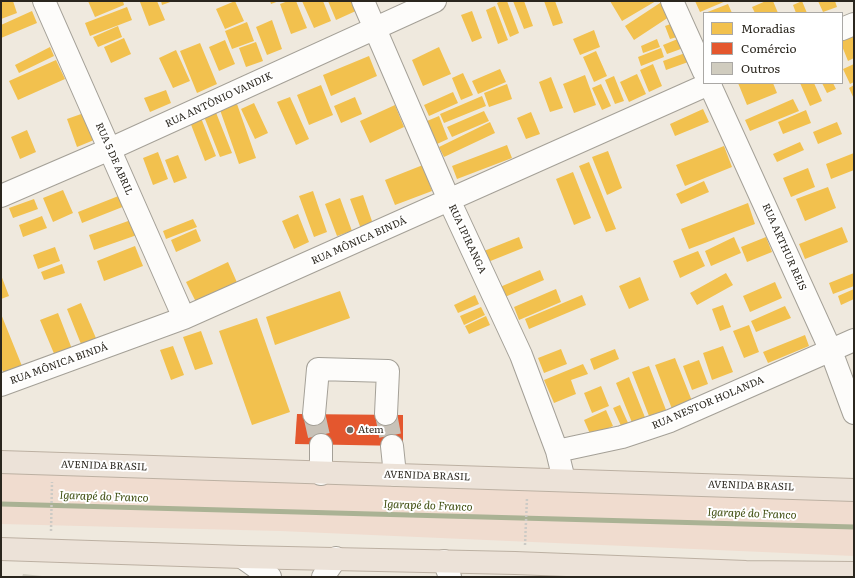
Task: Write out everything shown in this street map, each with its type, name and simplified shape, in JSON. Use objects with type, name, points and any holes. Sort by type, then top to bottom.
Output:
[{"type":"highway","name":"AVENIDA BRASIL","points":[[1,462],[321,474],[564,480],[854,490]]},
{"type":"highway","points":[[1,549],[242,557],[336,558],[447,569],[853,575]]},
{"type":"street","name":"RUA 5 DE ABRIL","points":[[44,1],[184,318]]},
{"type":"street","name":"RUA IPIRANGA","points":[[363,1],[376,28],[449,200],[521,355],[557,451],[564,480]]},
{"type":"street","name":"RUA ANTÔNIO VANDIK","points":[[1,196],[110,149],[435,1]]},
{"type":"street","name":"RUA ARTHUR REIS","points":[[672,1],[703,69]]},
{"type":"street","points":[[843,29],[854,24]]},
{"type":"street","name":"RUA MÔNICA BINDÁ","points":[[1,385],[184,318],[449,200],[703,82]]},
{"type":"street","name":"RUA ARTHUR REIS","points":[[710,84],[831,351],[854,413]]},
{"type":"street","name":"RUA NESTOR HOLANDA","points":[[557,451],[622,437],[670,421],[854,340]]},
{"type":"street","points":[[314,414],[318,369],[388,371],[386,414]]},
{"type":"street","points":[[321,445],[321,474]]},
{"type":"street","points":[[392,446],[394,475]]},
{"type":"street","points":[[242,557],[270,577]]},
{"type":"street","points":[[323,577],[336,558]]},
{"type":"path","points":[[51,532],[52,483]]},
{"type":"path","points":[[525,549],[527,491]]},
{"type":"shaded area","points":[[1,469],[854,499],[854,556],[280,531],[1,524]]},
{"type":"building: Moradias","points":[[1,1],[13,1],[17,13],[1,19]]},
{"type":"building: Moradias","points":[[88,1],[123,1],[124,5],[95,17]]},
{"type":"building: Moradias","points":[[157,1],[165,20],[149,26],[140,2]]},
{"type":"building: Moradias","points":[[161,1],[173,1],[162,5]]},
{"type":"building: Moradias","points":[[235,1],[244,21],[225,29],[216,9]]},
{"type":"building: Moradias","points":[[270,1],[279,1],[271,4]]},
{"type":"building: Moradias","points":[[288,1],[296,1],[307,28],[291,34],[280,4]]},
{"type":"building: Moradias","points":[[302,1],[323,1],[331,21],[314,28]]},
{"type":"building: Moradias","points":[[328,1],[355,1],[358,10],[336,20]]},
{"type":"building: Moradias","points":[[507,1],[519,33],[510,37],[497,3]]},
{"type":"building: Moradias","points":[[513,1],[524,1],[533,26],[524,29]]},
{"type":"building: Moradias","points":[[544,1],[555,1],[563,23],[553,26]]},
{"type":"building: Moradias","points":[[610,1],[656,1],[622,21]]},
{"type":"building: Moradias","points":[[663,1],[672,15],[634,40],[625,26]]},
{"type":"building: Moradias","points":[[695,1],[726,1],[700,12]]},
{"type":"building: Moradias","points":[[766,1],[773,1],[778,12],[754,12],[752,7]]},
{"type":"building: Moradias","points":[[802,1],[807,12],[796,12],[793,5]]},
{"type":"building: Moradias","points":[[818,1],[835,1],[837,7],[823,12]]},
{"type":"building: Moradias","points":[[728,4],[732,12],[708,12]]},
{"type":"building: Moradias","points":[[495,6],[508,40],[498,44],[486,10]]},
{"type":"building: Moradias","points":[[127,7],[132,20],[90,36],[85,23]]},
{"type":"building: Moradias","points":[[32,11],[37,23],[1,38],[1,25]]},
{"type":"building: Moradias","points":[[472,11],[482,38],[472,42],[461,15]]},
{"type":"building: Moradias","points":[[272,20],[282,49],[267,55],[256,27]]},
{"type":"building: Moradias","points":[[679,21],[684,35],[670,39],[665,26]]},
{"type":"building: Moradias","points":[[247,22],[254,41],[232,49],[225,31]]},
{"type":"building: Moradias","points":[[118,26],[122,37],[98,47],[93,37]]},
{"type":"building: Moradias","points":[[594,30],[600,47],[580,55],[573,39]]},
{"type":"building: Moradias","points":[[854,34],[854,58],[848,61],[843,48],[843,39]]},
{"type":"building: Moradias","points":[[685,36],[689,46],[667,54],[663,45]]},
{"type":"building: Moradias","points":[[124,38],[131,54],[111,63],[104,47]]},
{"type":"building: Moradias","points":[[657,39],[660,47],[643,53],[641,46]]},
{"type":"building: Moradias","points":[[225,40],[235,64],[219,71],[209,47]]},
{"type":"building: Moradias","points":[[256,42],[263,61],[246,67],[239,48]]},
{"type":"building: Moradias","points":[[200,43],[217,84],[197,93],[180,51]]},
{"type":"building: Moradias","points":[[50,47],[54,56],[19,73],[15,65]]},
{"type":"building: Moradias","points":[[439,47],[451,74],[423,86],[412,60]]},
{"type":"building: Moradias","points":[[661,48],[664,57],[641,66],[638,57]]},
{"type":"building: Moradias","points":[[176,50],[190,81],[173,88],[159,58]]},
{"type":"building: Moradias","points":[[596,51],[607,76],[594,82],[583,57]]},
{"type":"building: Moradias","points":[[688,52],[691,61],[666,70],[663,61]]},
{"type":"building: Moradias","points":[[369,56],[377,76],[331,96],[323,75]]},
{"type":"building: Moradias","points":[[56,60],[65,79],[18,100],[9,81]]},
{"type":"building: Moradias","points":[[653,64],[662,86],[649,92],[640,70]]},
{"type":"building: Moradias","points":[[854,64],[854,82],[850,84],[843,69]]},
{"type":"building: Moradias","points":[[500,69],[506,82],[478,94],[472,81]]},
{"type":"building: Moradias","points":[[463,73],[473,95],[461,100],[452,78]]},
{"type":"building: Moradias","points":[[637,74],[646,94],[629,102],[620,82]]},
{"type":"building: Moradias","points":[[585,75],[596,105],[574,113],[563,84]]},
{"type":"building: Moradias","points":[[614,76],[624,101],[615,104],[605,80]]},
{"type":"building: Moradias","points":[[551,77],[563,108],[550,112],[539,82]]},
{"type":"building: Moradias","points":[[507,84],[512,99],[489,107],[484,93]]},
{"type":"building: Moradias","points":[[601,84],[611,106],[602,110],[592,88]]},
{"type":"building: Moradias","points":[[738,84],[773,84],[777,93],[747,105]]},
{"type":"building: Moradias","points":[[800,84],[814,84],[822,101],[810,106]]},
{"type":"building: Moradias","points":[[822,84],[834,84],[836,89],[827,93]]},
{"type":"building: Moradias","points":[[321,85],[333,115],[309,125],[297,95]]},
{"type":"building: Moradias","points":[[854,85],[854,99],[849,88]]},
{"type":"building: Moradias","points":[[166,90],[171,103],[150,112],[144,98]]},
{"type":"building: Moradias","points":[[453,92],[458,103],[429,116],[424,105]]},
{"type":"building: Moradias","points":[[482,96],[486,106],[444,123],[440,114]]},
{"type":"building: Moradias","points":[[290,97],[309,139],[296,145],[277,102]]},
{"type":"building: Moradias","points":[[355,97],[362,114],[341,123],[334,106]]},
{"type":"building: Moradias","points":[[793,99],[799,111],[750,131],[745,120]]},
{"type":"building: Moradias","points":[[254,103],[268,133],[255,139],[241,109]]},
{"type":"building: Moradias","points":[[237,104],[256,158],[239,164],[220,110]]},
{"type":"building: Moradias","points":[[395,105],[404,127],[370,143],[360,121]]},
{"type":"building: Moradias","points":[[703,109],[709,122],[675,136],[670,124]]},
{"type":"building: Moradias","points":[[215,110],[232,153],[220,157],[203,114]]},
{"type":"building: Moradias","points":[[806,110],[811,123],[783,134],[778,122]]},
{"type":"building: Moradias","points":[[484,111],[489,121],[452,137],[447,127]]},
{"type":"building: Moradias","points":[[531,112],[540,134],[526,139],[517,118]]},
{"type":"building: Moradias","points":[[84,113],[94,140],[77,147],[67,119]]},
{"type":"building: Moradias","points":[[439,116],[448,139],[437,144],[427,121]]},
{"type":"building: Moradias","points":[[201,118],[216,156],[205,161],[190,122]]},
{"type":"building: Moradias","points":[[490,122],[495,133],[444,157],[439,147]]},
{"type":"building: Moradias","points":[[837,122],[842,134],[818,144],[813,132]]},
{"type":"building: Moradias","points":[[27,130],[36,152],[20,159],[11,137]]},
{"type":"building: Moradias","points":[[800,142],[804,150],[777,162],[773,154]]},
{"type":"building: Moradias","points":[[507,145],[512,158],[457,179],[452,166]]},
{"type":"building: Moradias","points":[[724,146],[732,167],[685,186],[676,165]]},
{"type":"building: Moradias","points":[[608,151],[622,188],[607,195],[592,157]]},
{"type":"building: Moradias","points":[[158,152],[168,179],[153,185],[143,158]]},
{"type":"building: Moradias","points":[[854,153],[854,170],[831,179],[826,164]]},
{"type":"building: Moradias","points":[[178,155],[187,178],[174,183],[165,160]]},
{"type":"building: Moradias","points":[[589,162],[616,229],[606,232],[579,166]]},
{"type":"building: Moradias","points":[[423,165],[432,191],[395,205],[385,180]]},
{"type":"building: Moradias","points":[[808,168],[815,187],[791,197],[783,178]]},
{"type":"building: Moradias","points":[[573,172],[591,218],[574,225],[556,179]]},
{"type":"building: Moradias","points":[[704,181],[709,192],[681,204],[676,194]]},
{"type":"building: Moradias","points":[[828,187],[836,208],[805,221],[796,199]]},
{"type":"building: Moradias","points":[[63,190],[73,213],[53,222],[43,198]]},
{"type":"building: Moradias","points":[[313,191],[327,232],[314,237],[299,196]]},
{"type":"building: Moradias","points":[[121,195],[125,206],[82,223],[78,212]]},
{"type":"building: Moradias","points":[[363,195],[373,224],[361,229],[350,199]]},
{"type":"building: Moradias","points":[[340,198],[352,231],[337,236],[325,204]]},
{"type":"building: Moradias","points":[[34,199],[38,209],[13,218],[9,208]]},
{"type":"building: Moradias","points":[[748,203],[755,224],[689,249],[681,229]]},
{"type":"building: Moradias","points":[[298,214],[309,242],[294,249],[282,221]]},
{"type":"building: Moradias","points":[[42,216],[47,228],[23,237],[19,225]]},
{"type":"building: Moradias","points":[[193,219],[197,227],[166,239],[163,231]]},
{"type":"building: Moradias","points":[[131,220],[137,235],[94,250],[89,235]]},
{"type":"building: Moradias","points":[[842,227],[848,242],[805,259],[799,244]]},
{"type":"building: Moradias","points":[[196,229],[201,241],[176,252],[171,240]]},
{"type":"building: Moradias","points":[[519,237],[523,248],[488,262],[484,251]]},
{"type":"building: Moradias","points":[[734,237],[741,253],[711,266],[705,251]]},
{"type":"building: Moradias","points":[[766,237],[772,252],[747,262],[741,247]]},
{"type":"building: Moradias","points":[[135,246],[143,266],[104,281],[97,261]]},
{"type":"building: Moradias","points":[[55,247],[60,261],[38,269],[33,255]]},
{"type":"building: Moradias","points":[[698,251],[705,266],[680,278],[673,261]]},
{"type":"building: Moradias","points":[[228,262],[239,287],[198,306],[186,282]]},
{"type":"building: Moradias","points":[[62,264],[65,273],[44,280],[41,272]]},
{"type":"building: Moradias","points":[[540,270],[544,280],[505,297],[500,287]]},
{"type":"building: Moradias","points":[[726,273],[733,285],[697,305],[690,293]]},
{"type":"building: Moradias","points":[[854,273],[854,286],[833,294],[829,283]]},
{"type":"building: Moradias","points":[[1,275],[9,296],[1,299]]},
{"type":"building: Moradias","points":[[640,277],[649,300],[629,309],[619,286]]},
{"type":"building: Moradias","points":[[775,282],[782,298],[750,312],[743,296]]},
{"type":"building: Moradias","points":[[556,289],[561,302],[519,320],[514,307]]},
{"type":"building: Moradias","points":[[854,289],[854,299],[841,305],[838,296]]},
{"type":"building: Moradias","points":[[340,291],[350,318],[275,345],[266,317]]},
{"type":"building: Moradias","points":[[475,295],[479,304],[458,313],[454,305]]},
{"type":"building: Moradias","points":[[582,295],[586,305],[529,329],[525,319]]},
{"type":"building: Moradias","points":[[81,303],[98,343],[83,349],[67,309]]},
{"type":"building: Moradias","points":[[723,305],[731,327],[720,331],[712,309]]},
{"type":"building: Moradias","points":[[785,306],[791,318],[756,332],[751,321]]},
{"type":"building: Moradias","points":[[481,307],[485,315],[464,325],[460,316]]},
{"type":"building: Moradias","points":[[58,313],[72,349],[55,356],[40,320]]},
{"type":"building: Moradias","points":[[1,314],[24,371],[6,379],[1,367]]},
{"type":"building: Moradias","points":[[486,316],[490,325],[469,334],[465,326]]},
{"type":"building: Moradias","points":[[257,318],[290,412],[252,425],[219,331]]},
{"type":"building: Moradias","points":[[749,325],[759,352],[744,358],[733,331]]},
{"type":"building: Moradias","points":[[201,331],[213,364],[195,370],[183,337]]},
{"type":"building: Moradias","points":[[805,335],[809,346],[768,363],[763,352]]},
{"type":"building: Moradias","points":[[173,346],[184,375],[171,380],[160,350]]},
{"type":"building: Moradias","points":[[723,346],[733,372],[712,380],[703,353]]},
{"type":"building: Moradias","points":[[561,349],[567,364],[544,373],[538,358]]},
{"type":"building: Moradias","points":[[615,349],[619,359],[594,370],[590,359]]},
{"type":"building: Moradias","points":[[675,358],[692,401],[672,409],[655,365]]},
{"type":"building: Moradias","points":[[699,360],[708,384],[692,390],[683,366]]},
{"type":"building: Moradias","points":[[583,364],[588,374],[571,380],[576,394],[554,403],[544,380]]},
{"type":"building: Moradias","points":[[649,366],[666,410],[649,416],[632,372]]},
{"type":"building: Moradias","points":[[629,377],[646,420],[633,425],[616,383]]},
{"type":"building: Moradias","points":[[601,386],[609,406],[592,413],[584,393]]},
{"type":"building: Moradias","points":[[620,405],[629,425],[622,428],[613,408]]},
{"type":"building: Moradias","points":[[606,410],[613,426],[591,436],[584,420]]},
{"type":"building: Comércio","name":"Atem","points":[[297,414],[403,415],[403,446],[295,444]]},
{"type":"building: Outros","points":[[23,574],[42,576],[42,577],[22,577]]},
{"type":"waterway","name":"Igarapé do Franco","points":[[1,504],[854,527]]},
{"type":"tunnel","points":[[314,414],[321,445]]},
{"type":"tunnel","points":[[386,414],[392,446]]},
{"type":"place","name":"Atem","points":[[350,430]]}]
